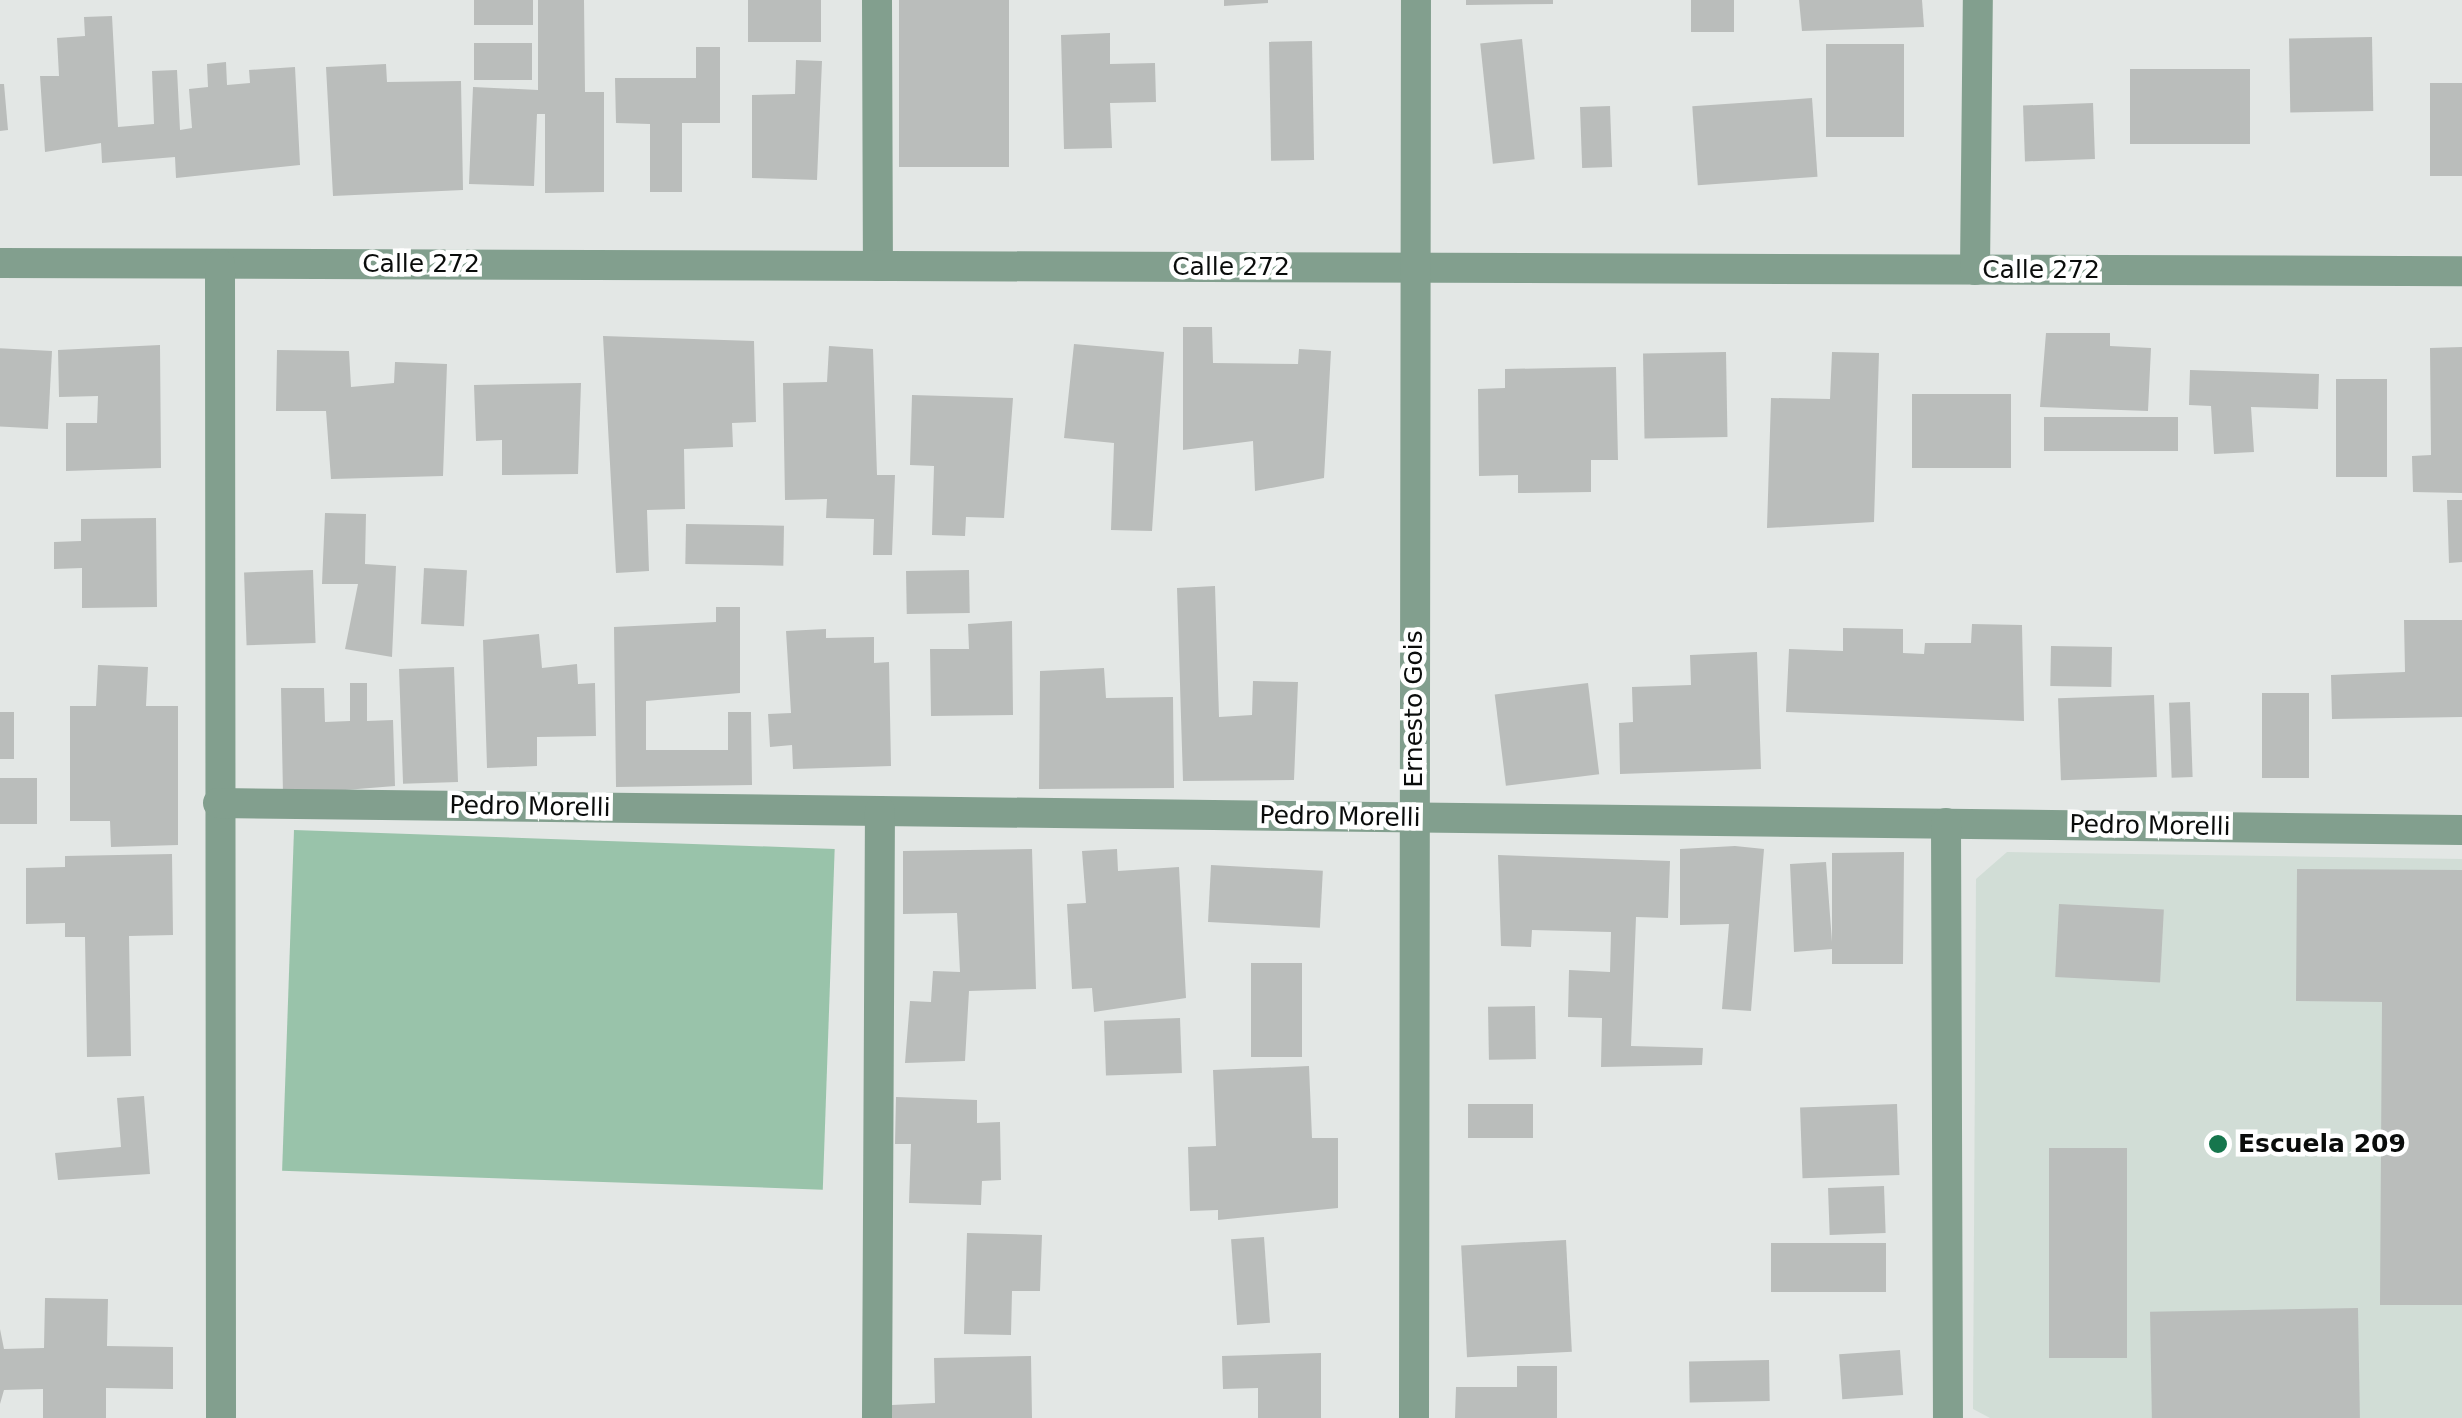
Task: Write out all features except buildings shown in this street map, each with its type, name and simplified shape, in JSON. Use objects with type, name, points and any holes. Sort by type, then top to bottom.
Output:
[{"type":"street","points":[[877,0],[878,266]]},
{"type":"street","name":"Ernesto Gois","points":[[1414,1418],[1416,0]]},
{"type":"street","points":[[1974,270],[1978,0]]},
{"type":"street","name":"Calle 272","points":[[0,264],[2462,271]]},
{"type":"street","points":[[220,264],[221,1418]]},
{"type":"street","name":"Pedro Morelli","points":[[218,803],[2462,830]]},
{"type":"street","points":[[877,1418],[880,811]]},
{"type":"street","points":[[1946,823],[1948,1418]]},
{"type":"shaded area","name":"Escuela 209","points":[[2007,852],[2462,859],[2462,1418],[1990,1418],[1973,1409],[1976,879]]},
{"type":"green space","points":[[294,830],[835,849],[823,1190],[282,1171]]},
{"type":"place","name":"Escuela 209","points":[[2218,1144]]}]
